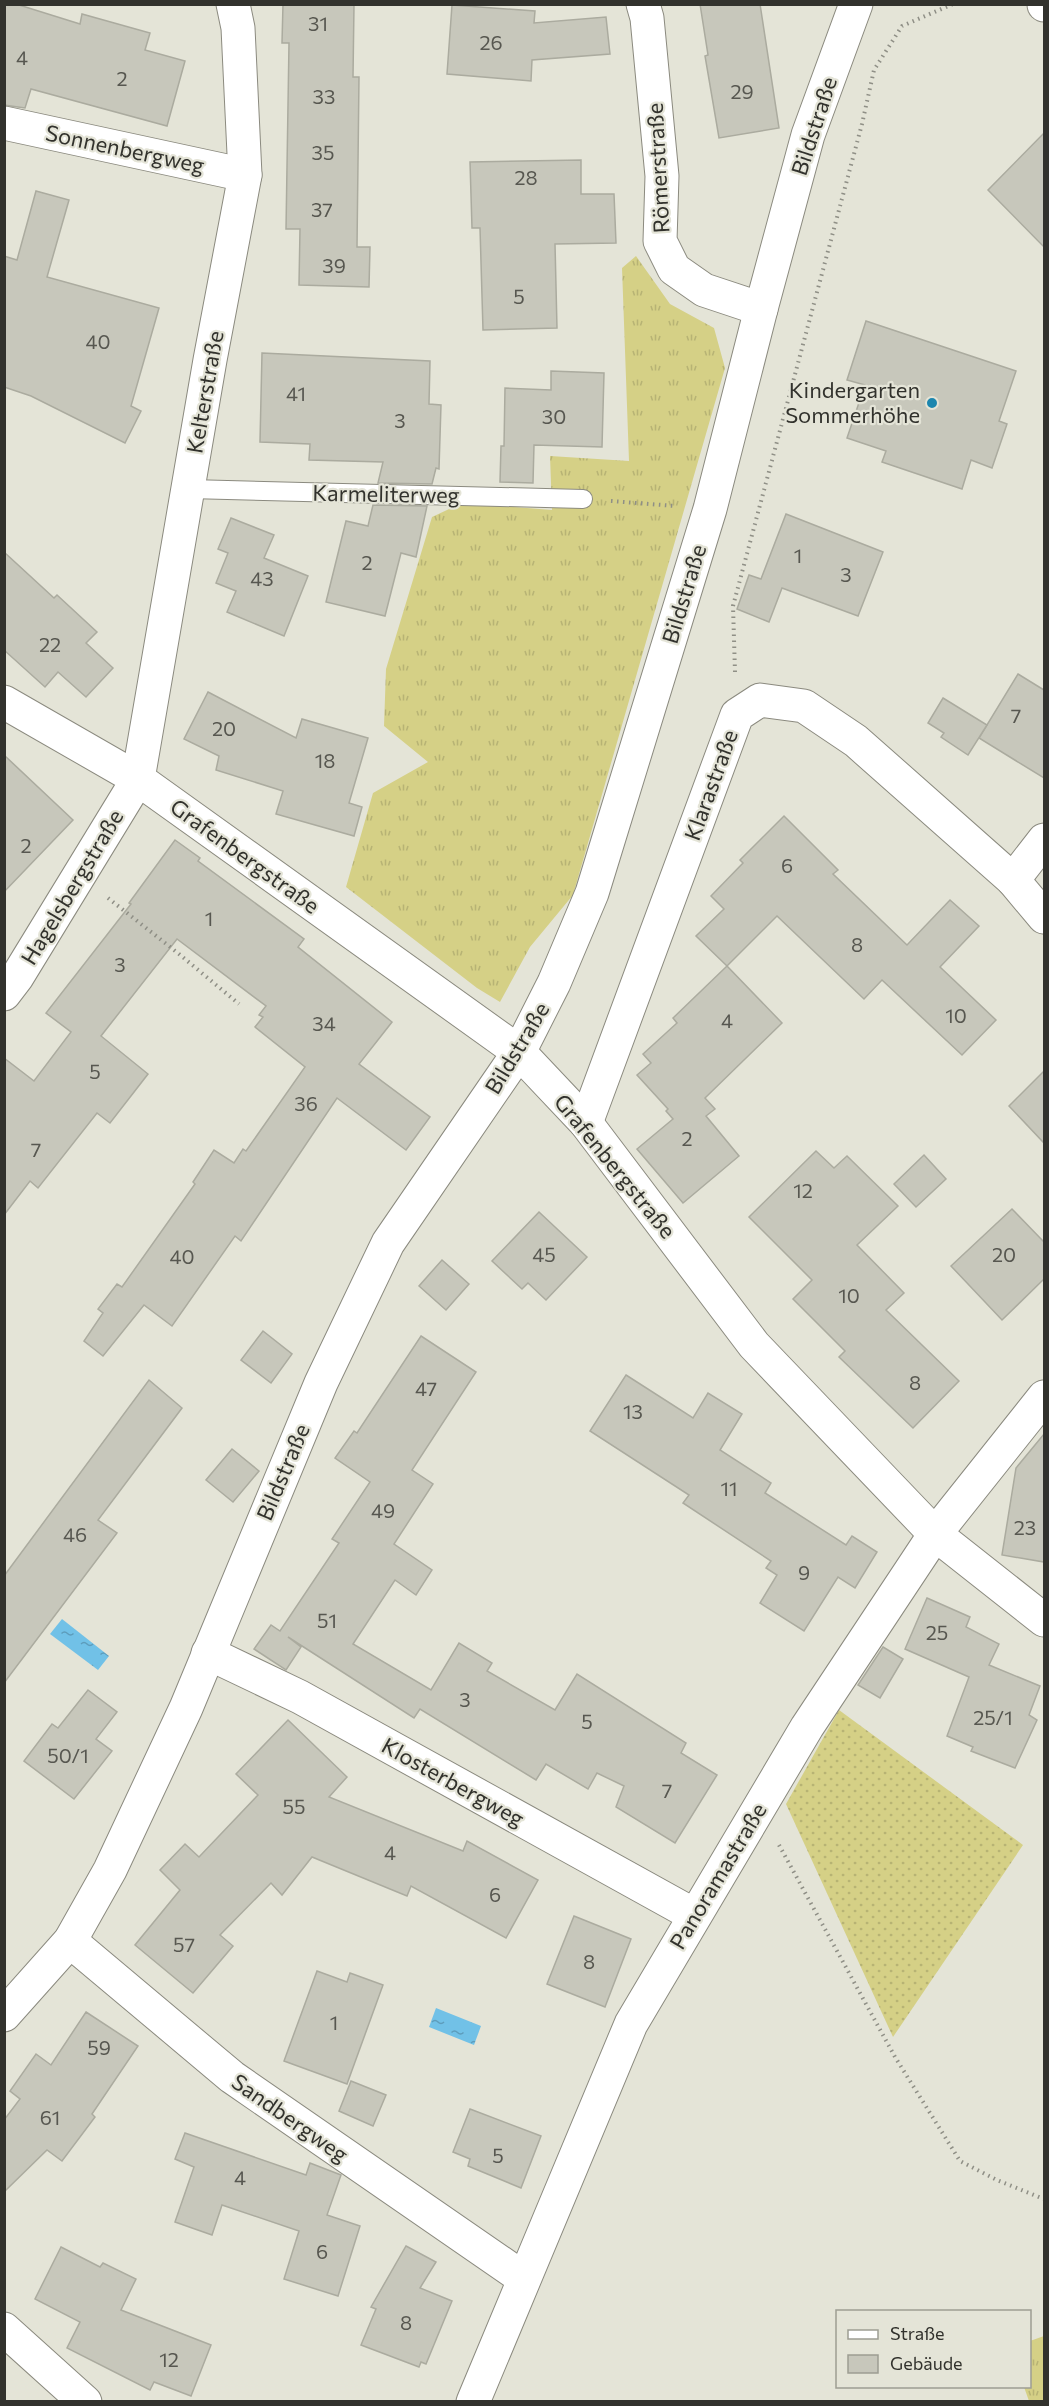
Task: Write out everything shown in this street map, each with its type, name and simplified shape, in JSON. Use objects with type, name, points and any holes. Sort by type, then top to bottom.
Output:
[{"type":"street","name":"Kelterstraße","points":[[138,779],[210,360],[246,175],[238,28],[233,4]]},
{"type":"street","name":"Römerstraße","points":[[643,4],[647,18],[662,176],[660,241],[674,269],[704,290],[761,309]]},
{"type":"street","name":"Bildstraße","points":[[4,2015],[70,1941],[110,1870],[186,1708],[321,1383],[388,1244],[519,1052],[554,983],[592,893],[710,509],[808,135],[856,4]]},
{"type":"street","name":"Sonnenbergweg","points":[[4,123],[246,175]]},
{"type":"street","name":"Klarastraße","points":[[586,1123],[737,715],[760,699],[804,706],[856,741],[1013,880],[1044,917]]},
{"type":"street","name":"Grafenbergstraße","points":[[4,702],[138,779],[519,1052],[586,1123],[754,1345],[935,1534],[1044,1620]]},
{"type":"street","name":"Hagelsbergstraße","points":[[4,994],[17,977],[138,779]]},
{"type":"street","points":[[1013,880],[1044,840]]},
{"type":"street","name":"Panoramastraße","points":[[473,2402],[631,2024],[807,1727],[935,1534],[1044,1397]]},
{"type":"street","name":"Klosterbergweg","points":[[208,1653],[300,1697],[694,1915]]},
{"type":"street","name":"Sandbergweg","points":[[70,1941],[232,2077],[523,2278]]},
{"type":"street","points":[[4,2329],[85,2402]]},
{"type":"lane","name":"Karmeliterweg","points":[[189,489],[583,498]]},
{"type":"path","points":[[737,715],[733,606],[859,136],[874,70],[902,26],[953,4]]},
{"type":"path","points":[[583,498],[710,509]]},
{"type":"path","points":[[80,874],[239,1004]]},
{"type":"path","points":[[759,1807],[896,2057],[960,2162],[1044,2199]]},
{"type":"green space","points":[[636,256],[670,304],[714,328],[725,368],[573,895],[530,947],[500,1002],[477,988],[346,887],[373,793],[428,762],[384,726],[386,669],[432,517],[462,503],[552,510],[550,456],[629,461],[622,268]]},
{"type":"green space","points":[[839,1710],[1023,1845],[893,2037],[786,1804]]},
{"type":"green space","points":[[1044,2336],[1044,2401],[1029,2401],[1024,2388],[1031,2388],[1031,2341]]},
{"type":"water","points":[[62,1619],[109,1656],[98,1670],[50,1634]]},
{"type":"water","points":[[436,2008],[481,2026],[474,2045],[429,2027]]},
{"type":"building","points":[[4,4],[16,4],[80,24],[82,14],[150,33],[145,50],[185,61],[167,126],[31,89],[25,108],[4,105]]},
{"type":"building","points":[[283,4],[354,5],[353,77],[359,77],[357,247],[370,247],[369,287],[299,285],[300,229],[286,229],[289,43],[282,43]]},
{"type":"building","points":[[700,4],[760,4],[779,128],[719,138],[705,56],[708,55]]},
{"type":"building","points":[[452,5],[535,11],[534,23],[606,17],[610,54],[532,60],[531,81],[447,74]]},
{"type":"building","points":[[1044,133],[1044,247],[988,190]]},
{"type":"building","points":[[581,160],[581,194],[614,194],[616,243],[555,244],[557,328],[483,330],[480,228],[472,228],[470,162]]},
{"type":"building","points":[[36,191],[69,200],[47,277],[159,308],[131,406],[141,411],[125,443],[31,396],[4,387],[4,256],[17,260]]},
{"type":"building","name":"Kindergarten Sommerhöhe","points":[[866,321],[1016,371],[999,421],[1007,424],[992,468],[971,460],[962,489],[882,462],[886,451],[847,438],[865,385],[847,380]]},
{"type":"building","points":[[262,353],[430,361],[429,404],[441,405],[439,469],[436,468],[432,484],[378,483],[383,462],[309,460],[310,444],[260,442]]},
{"type":"building","points":[[551,371],[604,373],[602,447],[534,445],[533,483],[500,482],[501,446],[504,446],[505,388],[551,390]]},
{"type":"building","points":[[373,505],[427,506],[416,557],[401,553],[385,616],[326,602],[346,521],[368,526]]},
{"type":"building","points":[[786,514],[883,552],[858,616],[782,588],[769,622],[737,609],[749,575],[761,579]]},
{"type":"building","points":[[231,518],[274,535],[264,558],[308,576],[284,636],[227,612],[236,591],[216,583],[228,553],[218,549]]},
{"type":"building","points":[[4,552],[54,598],[57,595],[97,632],[86,643],[113,668],[86,697],[58,672],[45,687],[4,650]]},
{"type":"building","points":[[1018,674],[1044,690],[1044,778],[979,738]]},
{"type":"building","points":[[208,692],[296,738],[302,719],[368,738],[349,803],[362,807],[354,836],[276,814],[283,791],[216,770],[219,756],[184,739]]},
{"type":"building","points":[[943,698],[987,725],[968,755],[941,737],[944,733],[928,723]]},
{"type":"building","points":[[4,755],[73,820],[4,892]]},
{"type":"building","points":[[784,816],[838,870],[833,874],[907,945],[950,900],[979,926],[940,967],[996,1020],[962,1055],[882,980],[864,999],[777,916],[727,966],[696,936],[724,909],[711,896],[743,863],[740,860]]},
{"type":"building","points":[[175,840],[200,858],[198,861],[304,939],[298,947],[392,1022],[359,1064],[430,1117],[406,1150],[337,1098],[241,1241],[235,1236],[172,1326],[144,1305],[103,1356],[84,1341],[103,1313],[98,1309],[117,1284],[122,1287],[195,1184],[193,1182],[214,1150],[234,1163],[243,1149],[246,1151],[305,1067],[255,1027],[263,1017],[259,1015],[266,1006],[177,939],[101,1036],[148,1074],[110,1123],[97,1113],[38,1188],[30,1181],[4,1215],[4,1058],[34,1081],[71,1032],[46,1013],[131,904],[129,903]]},
{"type":"building","points":[[727,966],[782,1023],[705,1098],[715,1109],[706,1116],[739,1156],[683,1203],[637,1149],[673,1119],[666,1111],[668,1109],[637,1075],[651,1063],[643,1054],[677,1023],[673,1018]]},
{"type":"building","points":[[1044,1071],[1044,1143],[1009,1106]]},
{"type":"building","points":[[816,1151],[834,1168],[847,1156],[898,1206],[857,1245],[904,1293],[886,1310],[959,1381],[913,1428],[839,1357],[845,1351],[793,1299],[812,1280],[749,1217]]},
{"type":"building","points":[[924,1155],[946,1179],[916,1207],[894,1184]]},
{"type":"building","points":[[1012,1209],[1044,1242],[1044,1279],[1002,1320],[951,1266]]},
{"type":"building","points":[[539,1212],[587,1257],[546,1300],[528,1283],[522,1289],[492,1261]]},
{"type":"building","points":[[442,1260],[469,1284],[446,1310],[419,1286]]},
{"type":"building","points":[[263,1331],[292,1354],[271,1383],[241,1360]]},
{"type":"building","points":[[421,1336],[476,1372],[412,1470],[433,1484],[394,1544],[432,1570],[416,1595],[395,1580],[353,1644],[431,1690],[459,1643],[492,1663],[487,1671],[555,1710],[577,1674],[686,1743],[681,1753],[717,1775],[675,1843],[616,1807],[624,1786],[597,1773],[588,1789],[546,1764],[536,1780],[420,1709],[414,1718],[288,1637],[301,1647],[286,1670],[254,1649],[271,1625],[280,1631],[339,1543],[332,1539],[370,1482],[335,1458],[354,1431],[357,1433]]},
{"type":"building","points":[[626,1375],[693,1418],[708,1393],[742,1414],[720,1450],[771,1483],[765,1493],[846,1545],[852,1536],[877,1552],[855,1588],[838,1577],[804,1631],[760,1603],[777,1575],[766,1568],[771,1561],[683,1503],[689,1495],[590,1431]]},
{"type":"building","points":[[149,1380],[182,1408],[98,1520],[117,1533],[4,1683],[4,1576]]},
{"type":"building","points":[[1044,1434],[1044,1562],[1002,1555],[1016,1468]]},
{"type":"building","points":[[232,1449],[259,1471],[233,1502],[206,1480]]},
{"type":"building","points":[[927,1598],[970,1617],[966,1627],[999,1644],[989,1665],[1040,1686],[1029,1715],[1037,1720],[1015,1768],[971,1751],[973,1747],[947,1736],[969,1677],[905,1649]]},
{"type":"building","points":[[883,1647],[903,1659],[880,1698],[858,1685]]},
{"type":"building","points":[[88,1690],[117,1712],[96,1739],[112,1751],[74,1799],[24,1761],[52,1724],[58,1728]]},
{"type":"building","points":[[288,1720],[347,1777],[329,1797],[463,1851],[467,1841],[538,1880],[506,1938],[411,1886],[407,1896],[312,1857],[282,1895],[271,1883],[220,1935],[233,1946],[193,1993],[135,1945],[180,1890],[160,1870],[185,1844],[199,1857],[258,1795],[236,1774]]},
{"type":"building","points":[[574,1916],[631,1939],[605,2007],[547,1984]]},
{"type":"building","points":[[317,1971],[347,1982],[350,1973],[383,1985],[347,2084],[284,2061]]},
{"type":"building","points":[[86,2012],[138,2046],[92,2114],[95,2117],[62,2161],[47,2150],[4,2192],[4,2120],[20,2099],[10,2091],[36,2054],[51,2065]]},
{"type":"building","points":[[351,2081],[386,2095],[373,2126],[339,2111]]},
{"type":"building","points":[[470,2109],[541,2136],[521,2188],[468,2166],[470,2159],[453,2152]]},
{"type":"building","points":[[185,2133],[306,2175],[310,2163],[341,2175],[327,2215],[360,2226],[338,2296],[284,2279],[299,2231],[222,2205],[212,2235],[175,2222],[194,2167],[175,2159]]},
{"type":"building","points":[[406,2246],[436,2262],[420,2288],[452,2301],[426,2364],[421,2362],[419,2367],[361,2345],[376,2309],[371,2307]]},
{"type":"building","points":[[61,2247],[100,2267],[103,2263],[136,2279],[121,2310],[211,2345],[191,2396],[154,2382],[150,2390],[67,2348],[80,2322],[35,2299]]},
{"type":"place","name":"Kindergarten Sommerhöhe","points":[[932,403]]}]
